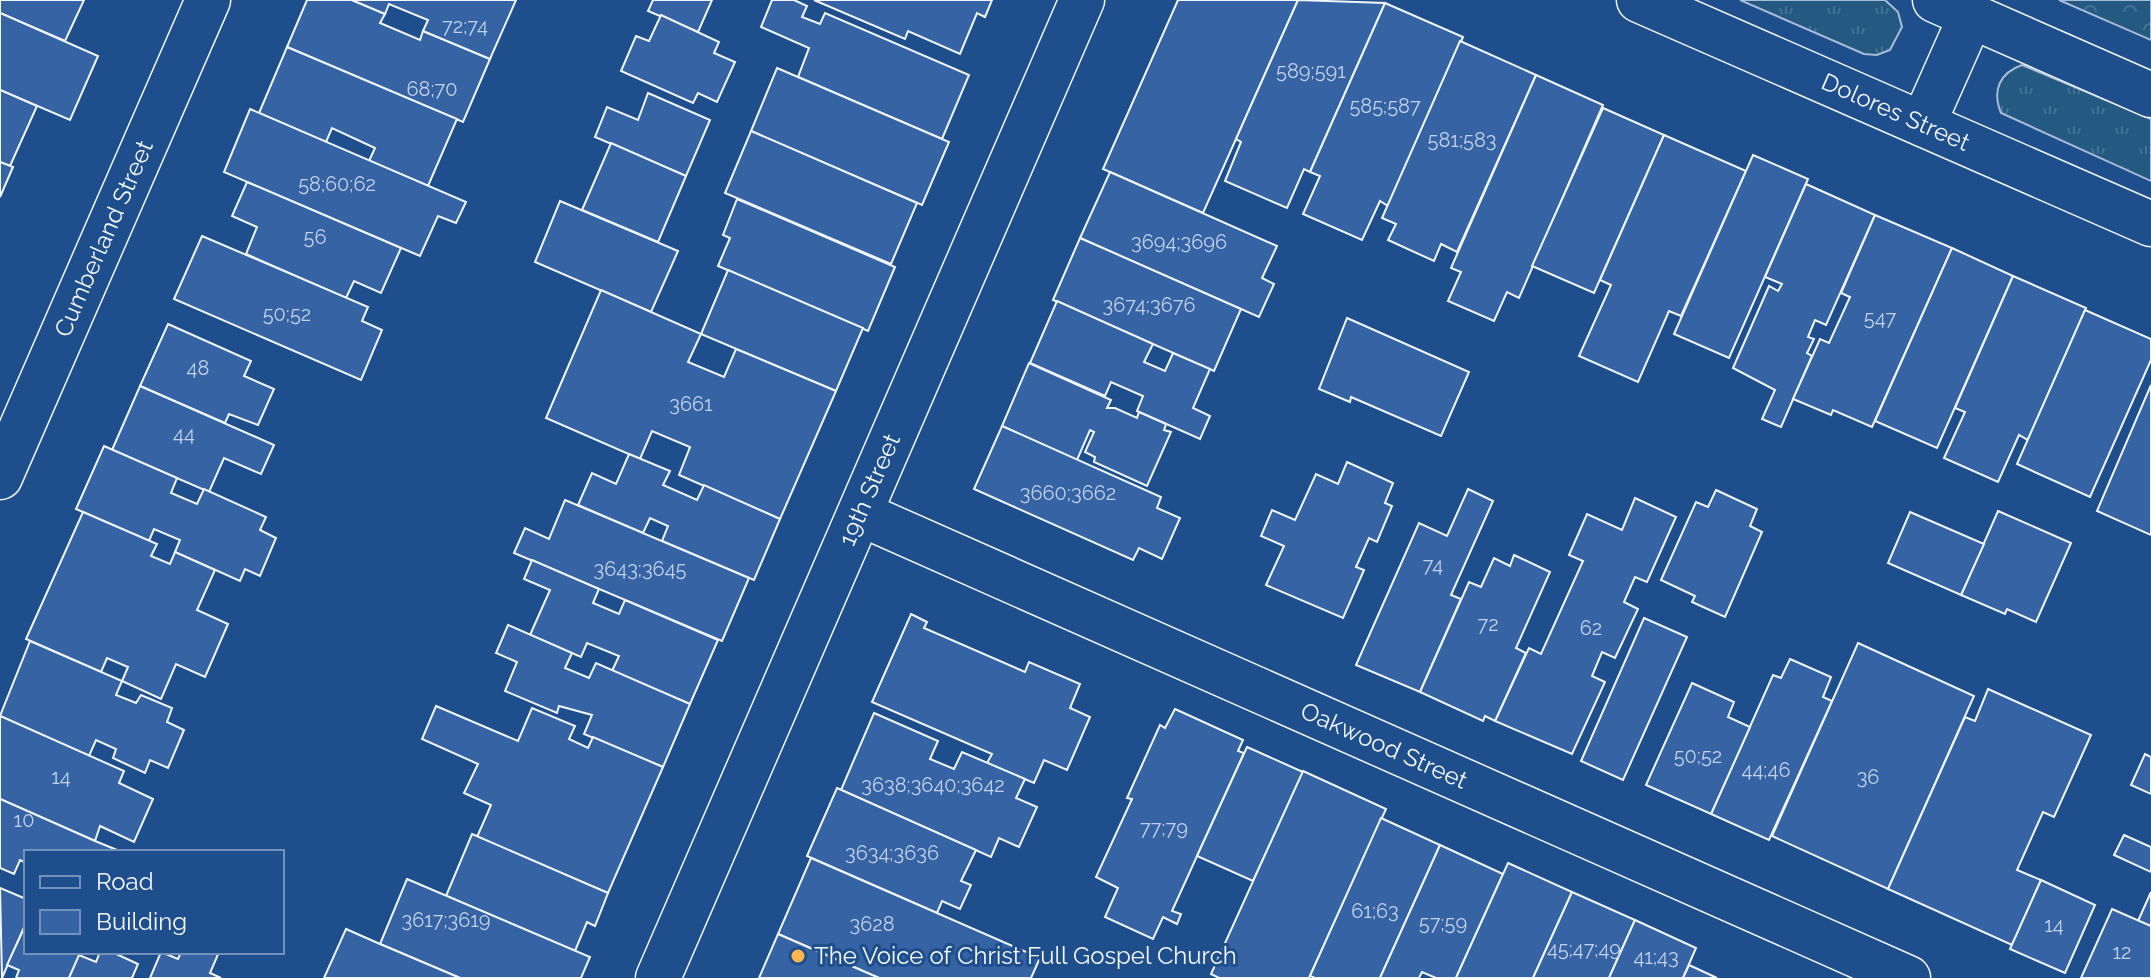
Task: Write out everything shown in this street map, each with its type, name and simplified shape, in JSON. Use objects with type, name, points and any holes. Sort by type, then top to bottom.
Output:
[{"type":"street","name":"Cumberland Street","points":[[0,477],[208,0]]},
{"type":"street","name":"19th Street","points":[[658,978],[1082,0]]},
{"type":"street","name":"Dolores Street","points":[[1639,0],[2151,224]]},
{"type":"street","points":[[1923,124],[1953,8],[2151,95]]},
{"type":"street","name":"Oakwood Street","points":[[861,514],[1908,978]]},
{"type":"green space","points":[[1740,0],[1885,0],[1898,12],[1902,27],[1890,50],[1877,55],[1864,54]]},
{"type":"green space","points":[[2059,0],[2151,0],[2151,40]]},
{"type":"green space","points":[[2022,65],[2151,119],[2151,181],[2001,113],[1997,97],[2000,84],[2008,73]]},
{"type":"building","points":[[0,0],[84,0],[65,41],[0,13]]},
{"type":"building","points":[[307,0],[352,0],[385,14],[380,23],[420,40],[423,31],[490,59],[463,122],[287,47]]},
{"type":"building","points":[[352,0],[516,0],[490,59],[423,31],[428,20],[389,4],[385,14]]},
{"type":"building","points":[[653,0],[712,0],[698,32],[648,11]]},
{"type":"building","points":[[772,0],[794,0],[807,6],[802,17],[820,24],[825,13],[969,75],[942,139],[798,77],[809,48],[761,27]]},
{"type":"building","points":[[814,0],[992,0],[985,17],[977,13],[960,54],[908,31],[905,39]]},
{"type":"building","points":[[1178,0],[1298,0],[1203,213],[1103,169]]},
{"type":"building","points":[[1298,0],[1385,3],[1310,172],[1304,169],[1287,208],[1225,181],[1241,142],[1236,139]]},
{"type":"building","points":[[1385,3],[1463,37],[1388,206],[1380,201],[1362,240],[1303,214],[1320,176],[1310,172]]},
{"type":"building","points":[[0,13],[98,56],[70,120],[0,90]]},
{"type":"building","points":[[661,15],[719,42],[714,53],[735,62],[717,102],[698,93],[693,103],[621,71],[636,36],[649,41]]},
{"type":"building","points":[[1460,41],[1536,75],[1457,252],[1441,244],[1434,261],[1388,240],[1396,224],[1382,218]]},
{"type":"building","points":[[287,47],[457,119],[428,186],[369,161],[375,148],[332,128],[326,142],[259,113]]},
{"type":"building","points":[[777,68],[949,142],[922,205],[751,131]]},
{"type":"building","points":[[1536,75],[1603,105],[1519,298],[1507,292],[1494,321],[1448,301],[1461,272],[1451,268]]},
{"type":"building","points":[[0,90],[37,106],[10,166],[0,162]]},
{"type":"building","points":[[648,93],[710,120],[686,176],[595,137],[607,107],[638,120]]},
{"type":"building","points":[[1603,108],[1664,135],[1594,293],[1532,266]]},
{"type":"building","points":[[250,109],[466,202],[456,223],[438,216],[420,256],[224,172]]},
{"type":"building","points":[[751,131],[917,203],[891,264],[725,193]]},
{"type":"building","points":[[1664,135],[1746,171],[1681,316],[1669,311],[1638,382],[1579,356],[1611,285],[1600,280]]},
{"type":"building","points":[[611,143],[686,176],[658,242],[582,210]]},
{"type":"building","points":[[1753,155],[1808,179],[1729,358],[1674,334]]},
{"type":"building","points":[[0,162],[13,167],[0,197]]},
{"type":"building","points":[[1110,172],[1277,246],[1262,278],[1274,284],[1259,317],[1080,238]]},
{"type":"building","points":[[247,182],[401,248],[381,293],[354,281],[346,298],[246,254],[257,227],[232,216]]},
{"type":"building","points":[[1806,184],[1875,215],[1826,325],[1815,320],[1808,337],[1814,339],[1807,353],[1812,356],[1781,427],[1762,419],[1775,390],[1733,368],[1769,286],[1778,291],[1782,284],[1765,277]]},
{"type":"building","points":[[737,199],[895,267],[868,331],[718,266],[730,238],[723,235]]},
{"type":"building","points":[[560,201],[678,251],[651,312],[535,262]]},
{"type":"building","points":[[1875,215],[1952,248],[1872,427],[1833,410],[1831,415],[1793,399],[1820,339],[1829,343],[1850,297],[1841,293]]},
{"type":"building","points":[[202,236],[368,307],[362,321],[382,330],[361,380],[174,299]]},
{"type":"building","points":[[1080,238],[1241,309],[1214,371],[1053,300]]},
{"type":"building","points":[[1952,248],[2013,276],[1937,448],[1875,421]]},
{"type":"building","points":[[728,270],[863,328],[836,391],[701,334]]},
{"type":"building","points":[[2013,276],[2086,308],[2028,440],[2019,435],[1998,482],[1944,458],[1965,412],[1955,408]]},
{"type":"building","points":[[601,290],[701,334],[688,362],[724,377],[736,349],[836,391],[780,519],[679,475],[690,447],[652,431],[640,459],[546,418]]},
{"type":"building","points":[[1057,301],[1153,344],[1144,362],[1165,371],[1173,353],[1210,369],[1193,408],[1210,416],[1200,439],[1137,411],[1143,396],[1111,382],[1105,396],[1030,363]]},
{"type":"building","points":[[2085,310],[2151,339],[2151,360],[2090,497],[2017,464]]},
{"type":"building","points":[[1347,318],[1469,372],[1441,436],[1351,397],[1350,402],[1319,389]]},
{"type":"building","points":[[168,324],[251,361],[244,376],[274,389],[258,425],[229,414],[225,423],[140,386]]},
{"type":"building","points":[[1029,363],[1111,400],[1107,408],[1115,408],[1137,418],[1139,412],[1166,424],[1164,430],[1171,432],[1147,486],[1094,462],[1095,457],[1085,452],[1094,432],[1090,430],[1077,460],[1002,426]]},
{"type":"building","points":[[2151,385],[2151,535],[2097,511]]},
{"type":"building","points":[[140,386],[274,445],[261,474],[224,458],[209,492],[112,450]]},
{"type":"building","points":[[1002,426],[1161,497],[1157,508],[1180,518],[1162,559],[1139,548],[1133,560],[974,489]]},
{"type":"building","points":[[104,446],[177,478],[171,493],[197,504],[204,489],[266,517],[260,530],[276,538],[260,576],[245,569],[240,581],[175,552],[180,540],[154,529],[149,541],[76,509]]},
{"type":"building","points":[[629,454],[670,471],[663,485],[697,500],[704,485],[780,519],[754,580],[662,541],[668,526],[650,518],[643,533],[578,505],[592,473],[616,484]]},
{"type":"building","points":[[1347,462],[1393,483],[1385,503],[1392,506],[1377,542],[1369,538],[1356,567],[1364,570],[1343,618],[1266,585],[1284,546],[1261,536],[1272,510],[1295,520],[1316,474],[1338,484]]},
{"type":"building","points":[[1468,489],[1493,501],[1451,595],[1461,599],[1420,692],[1356,665],[1419,523],[1447,536]]},
{"type":"building","points":[[1716,490],[1757,509],[1750,526],[1762,532],[1725,617],[1692,602],[1695,596],[1661,580],[1696,502],[1708,507]]},
{"type":"building","points":[[1635,498],[1676,517],[1647,582],[1635,577],[1624,602],[1638,609],[1615,658],[1602,652],[1592,676],[1605,682],[1572,754],[1495,721],[1529,648],[1541,654],[1583,561],[1569,555],[1587,514],[1622,530]]},
{"type":"building","points":[[565,500],[749,578],[722,641],[514,553],[525,528],[549,539]]},
{"type":"building","points":[[1998,511],[2071,543],[2036,622],[2007,609],[2005,614],[1961,595]]},
{"type":"building","points":[[83,512],[157,544],[151,556],[170,564],[175,552],[215,570],[197,610],[228,624],[205,677],[176,664],[161,699],[122,681],[128,667],[107,658],[101,672],[26,639]]},
{"type":"building","points":[[1910,512],[1984,544],[1961,595],[1888,563]]},
{"type":"building","points":[[1514,555],[1550,572],[1516,648],[1526,653],[1495,721],[1485,716],[1483,721],[1420,692],[1469,582],[1481,587],[1494,558],[1510,566]]},
{"type":"building","points":[[532,560],[599,589],[593,603],[619,614],[625,600],[718,640],[690,704],[612,671],[619,656],[587,643],[581,657],[530,635],[550,590],[524,579]]},
{"type":"building","points":[[911,614],[927,622],[924,628],[1025,672],[1029,662],[1080,684],[1070,708],[1090,717],[1067,770],[1044,760],[1034,783],[987,763],[992,754],[872,702]]},
{"type":"building","points":[[1644,618],[1687,637],[1623,780],[1581,761]]},
{"type":"building","points":[[508,625],[572,653],[565,668],[589,678],[596,663],[690,704],[663,767],[584,734],[592,715],[559,706],[557,713],[505,691],[517,662],[496,653]]},
{"type":"building","points":[[30,641],[122,681],[116,695],[136,703],[141,695],[172,708],[167,722],[184,730],[168,768],[150,760],[145,773],[113,758],[116,749],[96,740],[89,756],[0,716]]},
{"type":"building","points":[[1858,643],[1974,696],[1888,889],[1772,836]]},
{"type":"building","points":[[1790,659],[1831,677],[1823,697],[1832,701],[1769,840],[1711,814],[1773,675],[1781,678]]},
{"type":"building","points":[[1692,683],[1734,702],[1728,717],[1750,727],[1711,814],[1646,785]]},
{"type":"building","points":[[1988,689],[2091,735],[2054,817],[2043,812],[2017,870],[2041,880],[2012,945],[1888,889],[1965,717],[1975,721]]},
{"type":"building","points":[[436,706],[518,741],[532,708],[575,726],[569,739],[588,748],[593,737],[663,767],[608,893],[477,837],[491,805],[464,793],[478,764],[422,739]]},
{"type":"building","points":[[1175,709],[1243,740],[1238,751],[1244,753],[1172,911],[1181,914],[1177,924],[1163,917],[1153,939],[1105,917],[1118,888],[1096,877],[1132,799],[1127,798],[1160,725],[1165,728]]},
{"type":"building","points":[[874,713],[938,741],[930,759],[954,769],[962,752],[1025,779],[1016,798],[1037,807],[1019,847],[999,838],[991,857],[841,790]]},
{"type":"building","points":[[0,716],[124,771],[119,783],[153,799],[134,842],[100,826],[95,841],[0,799]]},
{"type":"building","points":[[1247,747],[1303,772],[1253,881],[1197,856]]},
{"type":"building","points":[[2145,754],[2151,757],[2151,794],[2131,785]]},
{"type":"building","points":[[1303,771],[1386,809],[1309,978],[1219,978],[1211,974]]},
{"type":"building","points":[[837,788],[976,850],[961,881],[971,885],[960,909],[942,901],[937,913],[807,856]]},
{"type":"building","points":[[0,799],[117,850],[24,850],[24,862],[20,860],[14,874],[0,868]]},
{"type":"building","points":[[1381,818],[1440,845],[1380,978],[1310,976]]},
{"type":"building","points":[[472,834],[608,893],[595,926],[587,922],[575,951],[446,896]]},
{"type":"building","points":[[2124,835],[2151,847],[2151,872],[2114,855]]},
{"type":"building","points":[[1440,845],[1503,874],[1456,978],[1436,978],[1422,972],[1419,978],[1380,978]]},
{"type":"building","points":[[811,858],[1040,958],[1031,978],[879,978],[778,934]]},
{"type":"building","points":[[1508,863],[1572,892],[1533,978],[1456,978]]},
{"type":"building","points":[[407,879],[590,957],[581,978],[460,978],[380,944]]},
{"type":"building","points":[[2041,880],[2095,905],[2065,973],[2010,949]]},
{"type":"building","points":[[0,888],[24,898],[24,928],[2,978]]},
{"type":"building","points":[[1572,892],[1635,920],[1609,978],[1533,978]]},
{"type":"building","points":[[2151,892],[2151,926],[2138,921]]},
{"type":"building","points":[[2112,909],[2151,926],[2151,978],[2081,978]]},
{"type":"building","points":[[1635,920],[1696,948],[1683,978],[1609,978]]},
{"type":"building","points":[[24,928],[24,954],[80,954],[69,978],[16,978],[19,970],[7,965]]},
{"type":"building","points":[[346,929],[380,944],[460,978],[324,978]]},
{"type":"building","name":"The Voice of Christ Full Gospel Church","points":[[778,934],[879,978],[759,978]]},
{"type":"building","points":[[99,954],[116,954],[138,964],[132,978],[69,978],[79,955],[96,962]]},
{"type":"building","points":[[160,954],[178,959],[180,954],[218,954],[210,973],[221,978],[150,978]]},
{"type":"building","points":[[1689,965],[1717,978],[1683,978]]},
{"type":"place","name":"The Voice of Christ Full Gospel Church","points":[[798,956]]}]
